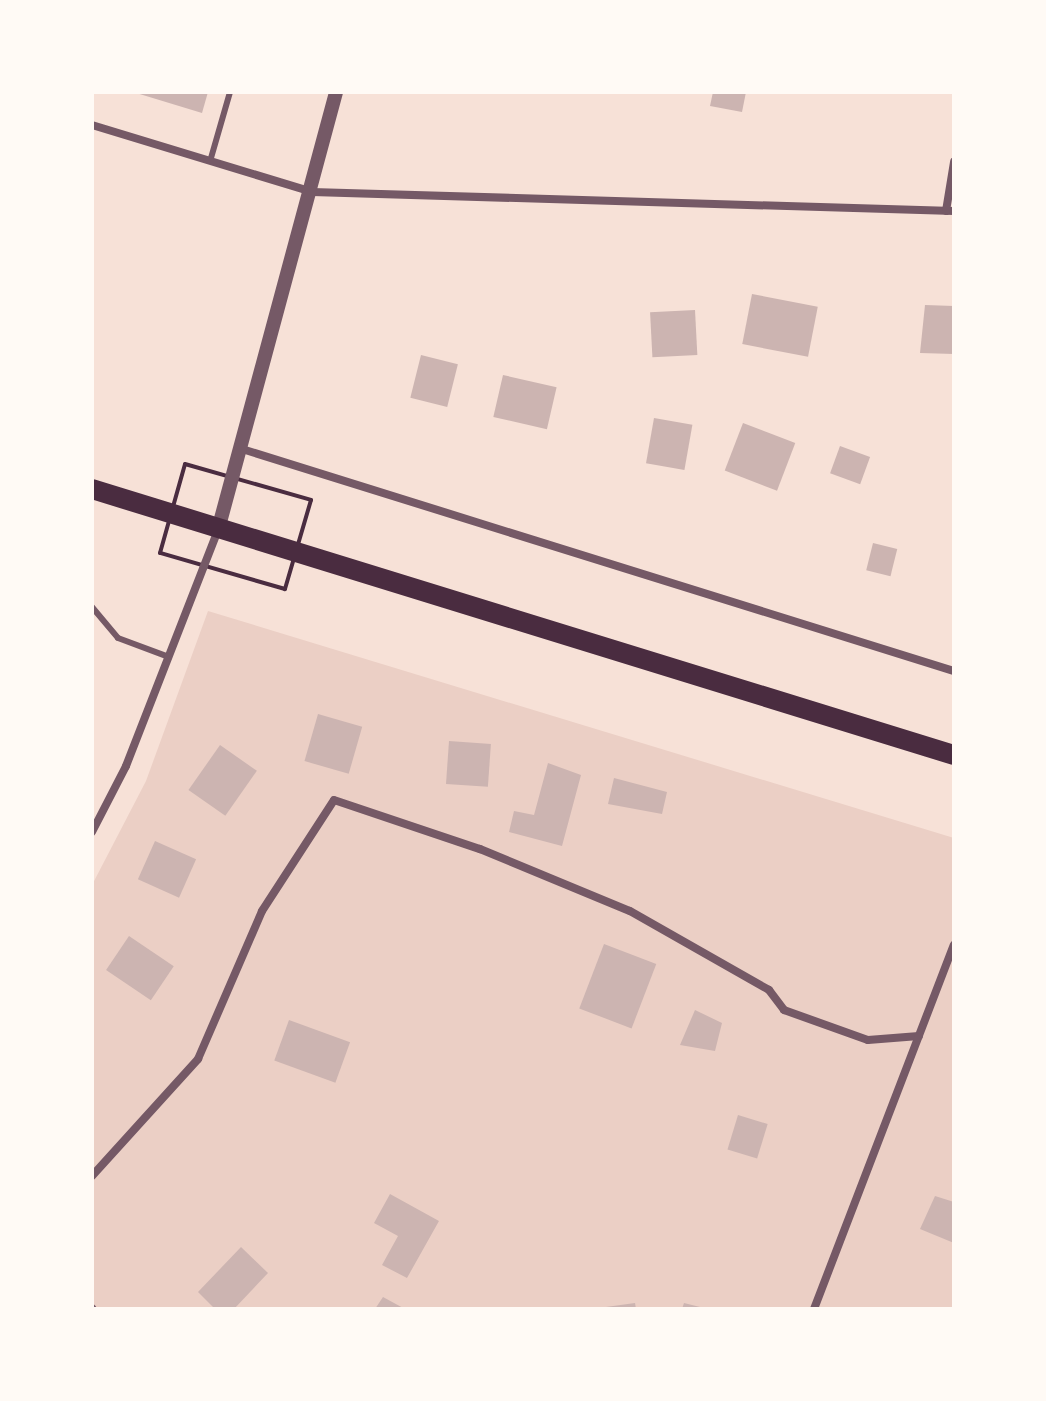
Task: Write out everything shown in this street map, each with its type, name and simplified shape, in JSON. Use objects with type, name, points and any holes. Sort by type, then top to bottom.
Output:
[{"type":"main road","points":[[92,489],[954,755]]},
{"type":"street","points":[[92,832],[126,766],[219,526],[312,192],[336,92]]},
{"type":"street","points":[[92,125],[211,158],[312,192],[950,211],[954,162]]},
{"type":"street","points":[[242,449],[954,671]]},
{"type":"street","points":[[92,1176],[198,1059],[262,911],[334,800],[480,849],[630,911],[687,948],[769,990],[784,1010],[868,1040],[919,1036]]},
{"type":"street","points":[[814,1309],[954,945]]},
{"type":"lane","points":[[211,158],[230,92]]},
{"type":"lane","points":[[92,607],[118,638],[169,657]]},
{"type":"shaded area","points":[[208,611],[954,838],[954,1309],[92,1309],[92,885],[146,781]]},
{"type":"building","points":[[133,92],[208,92],[202,113]]},
{"type":"building","points":[[713,92],[746,92],[742,112],[710,106]]},
{"type":"building","points":[[752,294],[818,307],[808,357],[742,344]]},
{"type":"building","points":[[925,305],[954,306],[954,354],[920,353]]},
{"type":"building","points":[[695,310],[697,355],[652,357],[650,312]]},
{"type":"building","points":[[421,355],[458,364],[447,407],[410,398]]},
{"type":"building","points":[[503,375],[557,387],[547,429],[493,417]]},
{"type":"building","points":[[654,418],[692,425],[684,470],[646,463]]},
{"type":"building","points":[[743,423],[795,443],[777,491],[725,471]]},
{"type":"building","points":[[840,446],[870,457],[860,484],[830,473]]},
{"type":"building","points":[[873,543],[897,549],[890,576],[866,570]]},
{"type":"building","points":[[318,714],[362,727],[349,774],[304,761]]},
{"type":"building","points":[[449,741],[491,744],[488,787],[446,784]]},
{"type":"building","points":[[220,745],[257,771],[225,816],[188,790]]},
{"type":"building","points":[[548,763],[581,775],[562,846],[509,832],[514,811],[534,815]]},
{"type":"building","points":[[614,778],[667,792],[662,814],[608,804]]},
{"type":"building","points":[[155,841],[196,859],[179,898],[138,879]]},
{"type":"building","points":[[129,936],[174,966],[151,1000],[106,970]]},
{"type":"building","points":[[604,944],[656,964],[632,1028],[579,1008]]},
{"type":"building","points":[[695,1010],[722,1023],[715,1051],[680,1045]]},
{"type":"building","points":[[289,1020],[350,1042],[335,1083],[274,1060]]},
{"type":"building","points":[[738,1115],[768,1124],[757,1158],[727,1149]]},
{"type":"building","points":[[390,1194],[439,1221],[407,1278],[382,1265],[398,1236],[374,1223]]},
{"type":"building","points":[[935,1196],[954,1202],[954,1243],[920,1229]]},
{"type":"building","points":[[241,1247],[268,1273],[234,1309],[215,1309],[198,1292]]},
{"type":"building","points":[[383,1297],[405,1309],[375,1309]]},
{"type":"building","points":[[635,1303],[636,1309],[606,1309],[606,1307]]},
{"type":"building","points":[[684,1303],[704,1308],[704,1309],[682,1309]]}]
